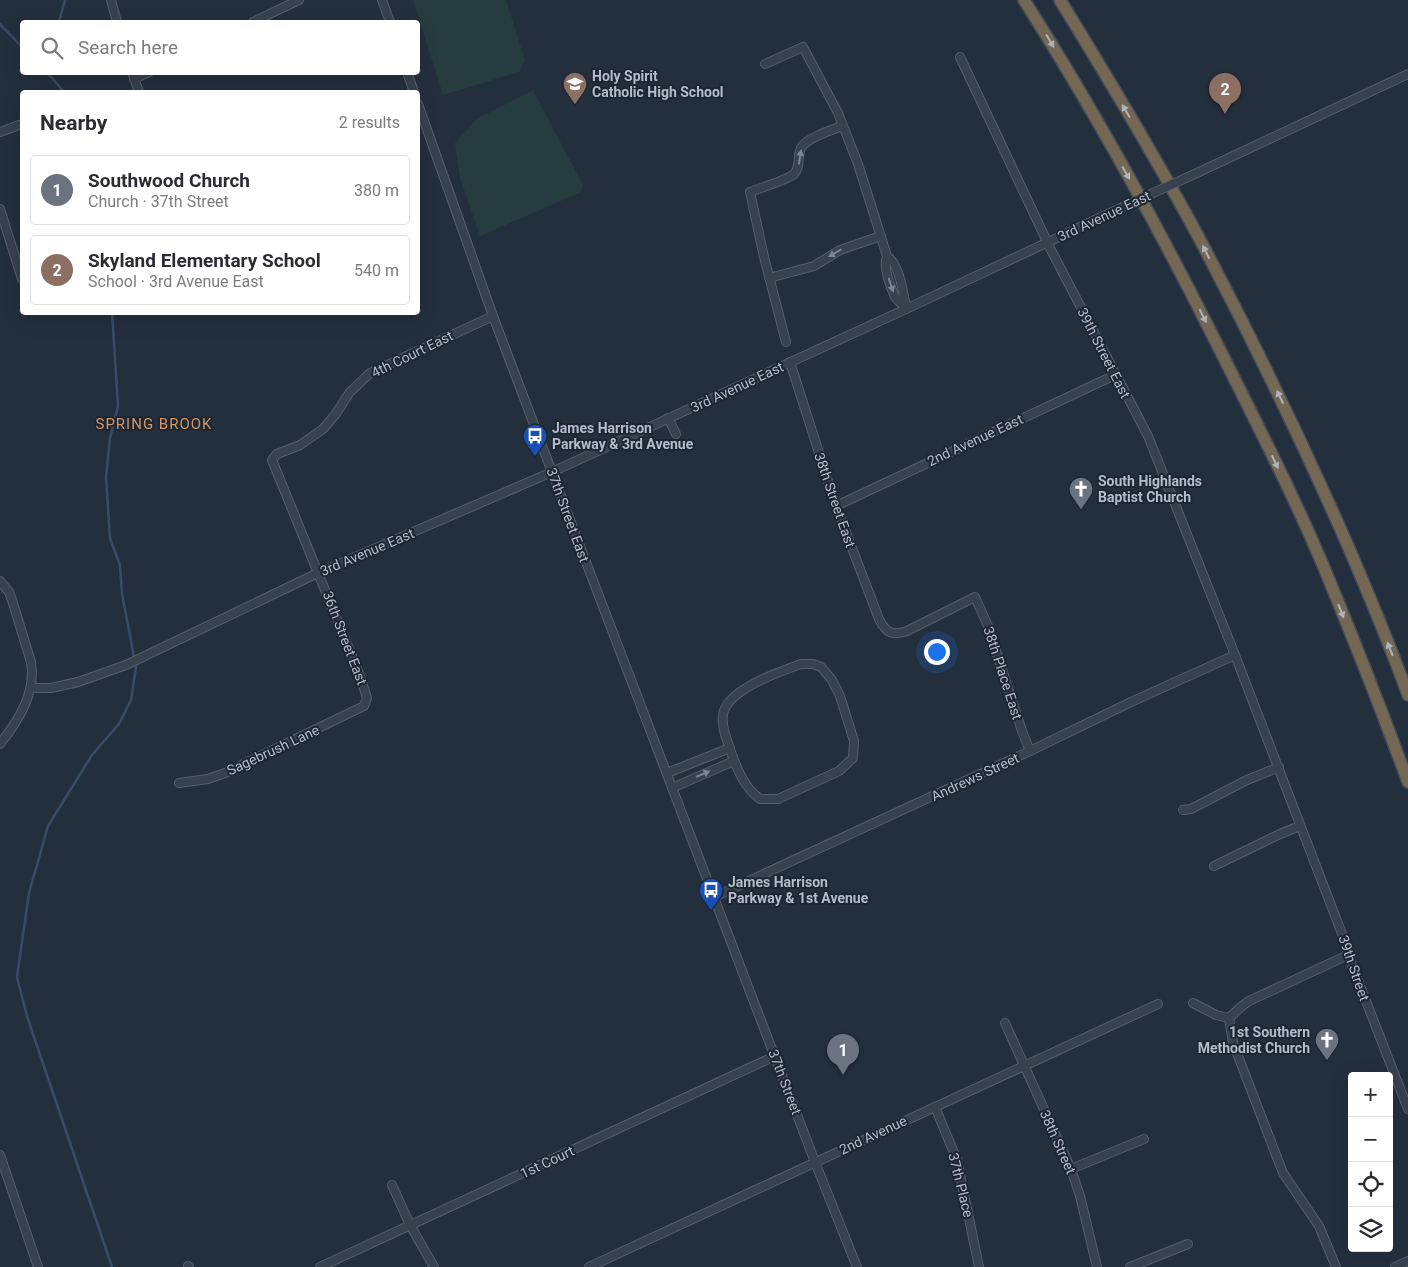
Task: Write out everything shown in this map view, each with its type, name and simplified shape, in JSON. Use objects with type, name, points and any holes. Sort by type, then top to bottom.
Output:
[{"type":"highway","points":[[1024,0],[1049,39],[1133,184],[1192,294],[1246,403],[1324,569],[1408,782]]},
{"type":"highway","points":[[1060,0],[1198,235],[1249,334],[1330,505],[1369,595],[1408,695]]},
{"type":"street","points":[[111,0],[116,20]]},
{"type":"street","points":[[257,20],[299,0]]},
{"type":"street","points":[[382,0],[389,20]]},
{"type":"street","points":[[765,64],[803,47],[817,72],[858,164],[887,256],[885,262],[892,287],[896,298],[906,309]]},
{"type":"street","name":"39th Street East","points":[[960,58],[1047,243],[1148,436],[1235,655]]},
{"type":"street","name":"3rd Avenue East","points":[[31,688],[51,688],[78,682],[142,658],[318,573],[552,472],[1408,74]]},
{"type":"street","points":[[408,75],[413,90]]},
{"type":"street","points":[[133,76],[138,90]]},
{"type":"street","name":"37th Street East","points":[[420,110],[493,316],[714,897]]},
{"type":"street","points":[[0,132],[20,125]]},
{"type":"street","points":[[786,342],[769,278],[750,192],[794,175],[798,167],[801,148],[804,144],[813,138],[842,126]]},
{"type":"street","points":[[0,209],[18,252],[20,266]]},
{"type":"street","points":[[769,278],[814,266],[840,250],[881,236]]},
{"type":"street","name":"4th Court East","points":[[272,460],[277,454],[300,444],[323,429],[350,392],[370,373],[493,316]]},
{"type":"street","name":"38th Street East","points":[[790,362],[836,506],[883,627],[890,632],[899,634],[975,596]]},
{"type":"street","name":"2nd Avenue East","points":[[836,506],[1115,375]]},
{"type":"street","points":[[668,418],[676,434]]},
{"type":"street","name":"36th Street East","points":[[272,460],[360,676],[368,698],[364,706]]},
{"type":"street","points":[[0,581],[9,592],[12,600],[32,670],[31,688],[18,720],[0,744]]},
{"type":"street","name":"38th Place East","points":[[975,596],[988,626],[1030,751]]},
{"type":"street","name":"Andrews Street","points":[[714,897],[1235,655]]},
{"type":"street","name":"39th Street","points":[[1235,655],[1408,1110]]},
{"type":"street","points":[[801,664],[812,664],[821,667],[832,680],[840,696],[854,741],[853,758],[839,771],[778,799],[760,799],[753,794],[746,786],[734,761],[723,728],[723,716],[725,708],[735,696],[758,682],[801,664]]},
{"type":"street","name":"Sagebrush Lane","points":[[179,784],[208,780],[225,773],[364,706]]},
{"type":"street","points":[[667,774],[730,748]]},
{"type":"street","points":[[672,788],[734,761]]},
{"type":"street","points":[[1183,810],[1191,809],[1248,780],[1279,767]]},
{"type":"street","points":[[1214,866],[1300,826]]},
{"type":"street","name":"37th Street","points":[[714,897],[857,1267]]},
{"type":"street","points":[[1229,1018],[1249,1001],[1348,955]]},
{"type":"street","points":[[1193,1003],[1229,1018]]},
{"type":"street","name":"2nd Avenue","points":[[589,1267],[1158,1004]]},
{"type":"street","points":[[1229,1018],[1233,1043],[1283,1173],[1319,1226],[1336,1267]]},
{"type":"street","name":"38th Street","points":[[1005,1023],[1072,1169],[1097,1267]]},
{"type":"street","name":"1st Court","points":[[320,1267],[775,1056]]},
{"type":"street","name":"37th Place","points":[[935,1106],[957,1160],[979,1267]]},
{"type":"street","points":[[1072,1169],[1144,1139]]},
{"type":"street","points":[[0,1155],[38,1267]]},
{"type":"street","points":[[392,1185],[410,1225],[434,1267]]},
{"type":"street","points":[[1130,1267],[1188,1244]]},
{"type":"street","points":[[1395,1267],[1408,1261]]},
{"type":"green space","points":[[413,0],[506,0],[525,60],[519,72],[443,95]]},
{"type":"green space","points":[[533,90],[583,185],[581,192],[480,236],[460,178],[455,143],[477,119]]},
{"type":"waterway","points":[[60,20],[65,0]]},
{"type":"waterway","points":[[0,24],[20,45]]},
{"type":"waterway","points":[[50,75],[62,90]]},
{"type":"waterway","points":[[112,315],[118,406],[110,438],[106,477],[110,538],[120,565],[122,594],[136,667],[131,700],[119,724],[92,755],[48,826],[29,893],[17,977],[27,1016],[112,1267]]},
{"type":"place","name":"Holy Spirit Catholic High School","points":[[575,105]]},
{"type":"place","name":"Skyland Elementary School","points":[[1225,114]]},
{"type":"place","name":"James Harrison Parkway & 3rd Avenue","points":[[535,457]]},
{"type":"place","name":"South Highlands Baptist Church","points":[[1081,510]]},
{"type":"place","name":"James Harrison Parkway & 1st Avenue","points":[[711,911]]},
{"type":"place","name":"1st Southern Methodist Church","points":[[1327,1061]]},
{"type":"place","name":"Southwood Church","points":[[843,1075]]},
{"type":"district","name":"SPRING BROOK","points":[[154,424]]}]
